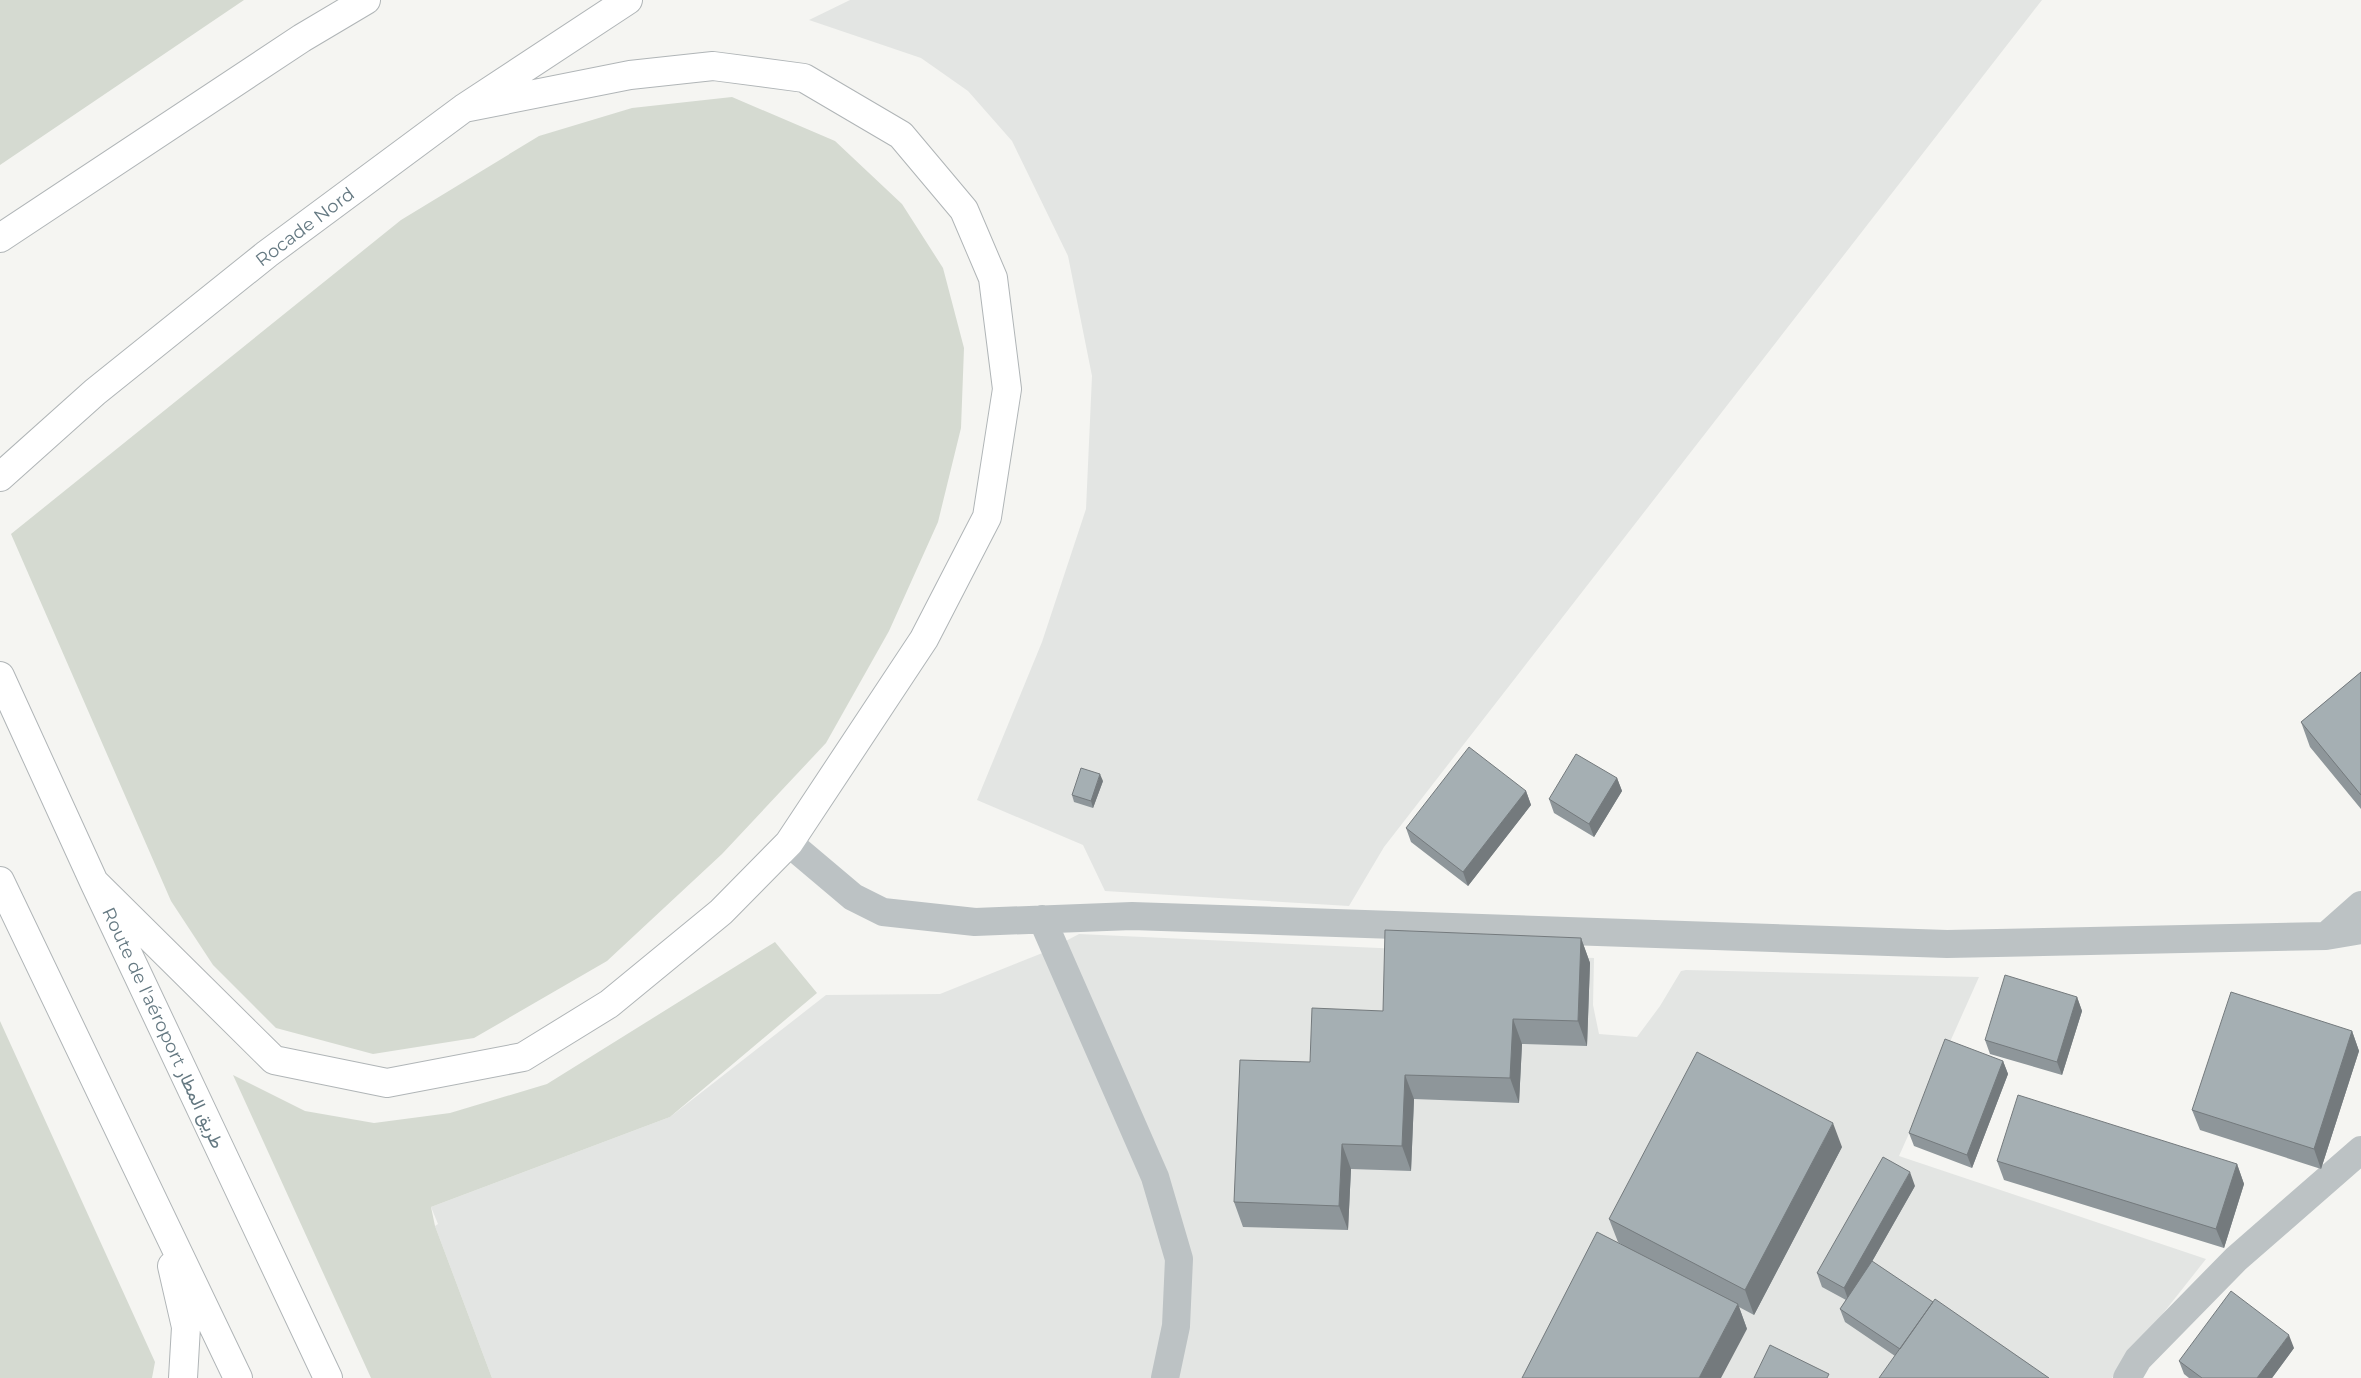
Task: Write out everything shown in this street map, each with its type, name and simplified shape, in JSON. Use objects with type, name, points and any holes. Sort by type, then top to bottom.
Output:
[{"type":"highway","points":[[302,38],[343,0]]},
{"type":"highway","points":[[0,238],[302,38],[366,0]]},
{"type":"highway","name":"Rocade Nord","points":[[0,477],[95,392],[267,254],[464,108],[628,0]]},
{"type":"highway","points":[[94,882],[274,1060],[386,1082],[523,1057],[609,1004],[721,912],[789,843],[924,639],[987,518],[1007,389],[993,278],[964,210],[901,135],[804,78],[713,66],[630,75],[464,108]]},
{"type":"highway","name":"Route de l'aéroport طريق المطار","points":[[0,676],[94,882],[328,1378]]},
{"type":"highway","points":[[0,881],[238,1378]]},
{"type":"highway","points":[[160,1213],[186,1326],[183,1378]]},
{"type":"lane","points":[[789,843],[853,897],[883,912],[975,922],[1132,916],[1948,944],[2326,936],[2361,930]]},
{"type":"lane","points":[[2326,936],[2361,905]]},
{"type":"lane","points":[[1042,919],[1155,1177],[1179,1260],[1176,1326],[1165,1378]]},
{"type":"lane","points":[[2127,1378],[2138,1359],[2236,1259],[2361,1150]]},
{"type":"shaded area","points":[[0,0],[244,0],[0,165]]},
{"type":"shaded area","points":[[850,0],[2042,0],[1384,847],[1349,906],[1105,891],[1083,845],[977,800],[1042,642],[1086,509],[1092,376],[1068,256],[1012,141],[968,91],[921,58],[809,20]]},
{"type":"shaded area","points":[[732,97],[835,141],[902,204],[943,268],[964,348],[961,428],[938,522],[889,631],[826,743],[722,854],[607,961],[474,1038],[373,1054],[276,1028],[213,965],[171,901],[11,534],[401,220],[539,136],[632,108]]},
{"type":"shaded area","points":[[1079,934],[1594,958],[1593,1005],[1599,1034],[1637,1037],[1660,1006],[1681,971],[1686,970],[1979,977],[1899,1156],[2206,1259],[2112,1378],[492,1378],[435,1226],[438,1224],[431,1207],[670,1117],[826,995],[940,994],[1045,952]]},
{"type":"shaded area","points":[[775,942],[817,993],[670,1117],[431,1207],[435,1226],[492,1378],[371,1378],[233,1075],[305,1111],[374,1123],[450,1113],[547,1084]]},
{"type":"shaded area","points":[[0,1021],[155,1362],[152,1378],[0,1378]]},
{"type":"building","points":[[2361,672],[2361,795],[2301,722]]},
{"type":"building","points":[[1469,747],[1526,791],[1463,872],[1406,828]]},
{"type":"building","points":[[1576,754],[1617,778],[1589,824],[1549,799]]},
{"type":"building","points":[[1081,768],[1100,774],[1091,801],[1072,795]]},
{"type":"building","points":[[1385,930],[1581,938],[1578,1021],[1513,1019],[1510,1078],[1405,1075],[1402,1146],[1342,1144],[1339,1206],[1234,1202],[1240,1060],[1310,1062],[1312,1008],[1383,1011]]},
{"type":"building","points":[[2005,975],[2077,997],[2057,1062],[1985,1040]]},
{"type":"building","points":[[2231,992],[2352,1031],[2314,1149],[2192,1110]]},
{"type":"building","points":[[1945,1039],[2003,1061],[1967,1155],[1909,1133]]},
{"type":"building","points":[[1697,1052],[1833,1123],[1745,1290],[1609,1219]]},
{"type":"building","points":[[2018,1095],[2237,1164],[2216,1229],[1997,1161]]},
{"type":"building","points":[[1883,1157],[1910,1172],[1844,1288],[1817,1273]]},
{"type":"building","points":[[1597,1232],[1738,1304],[1699,1378],[1522,1378]]},
{"type":"building","points":[[1872,1261],[1933,1302],[1900,1349],[1840,1309]]},
{"type":"building","points":[[2231,1291],[2289,1335],[2257,1378],[2202,1378],[2179,1361]]},
{"type":"building","points":[[1935,1299],[2049,1378],[1879,1378]]},
{"type":"building","points":[[1770,1345],[1829,1374],[1827,1378],[1754,1378]]}]
